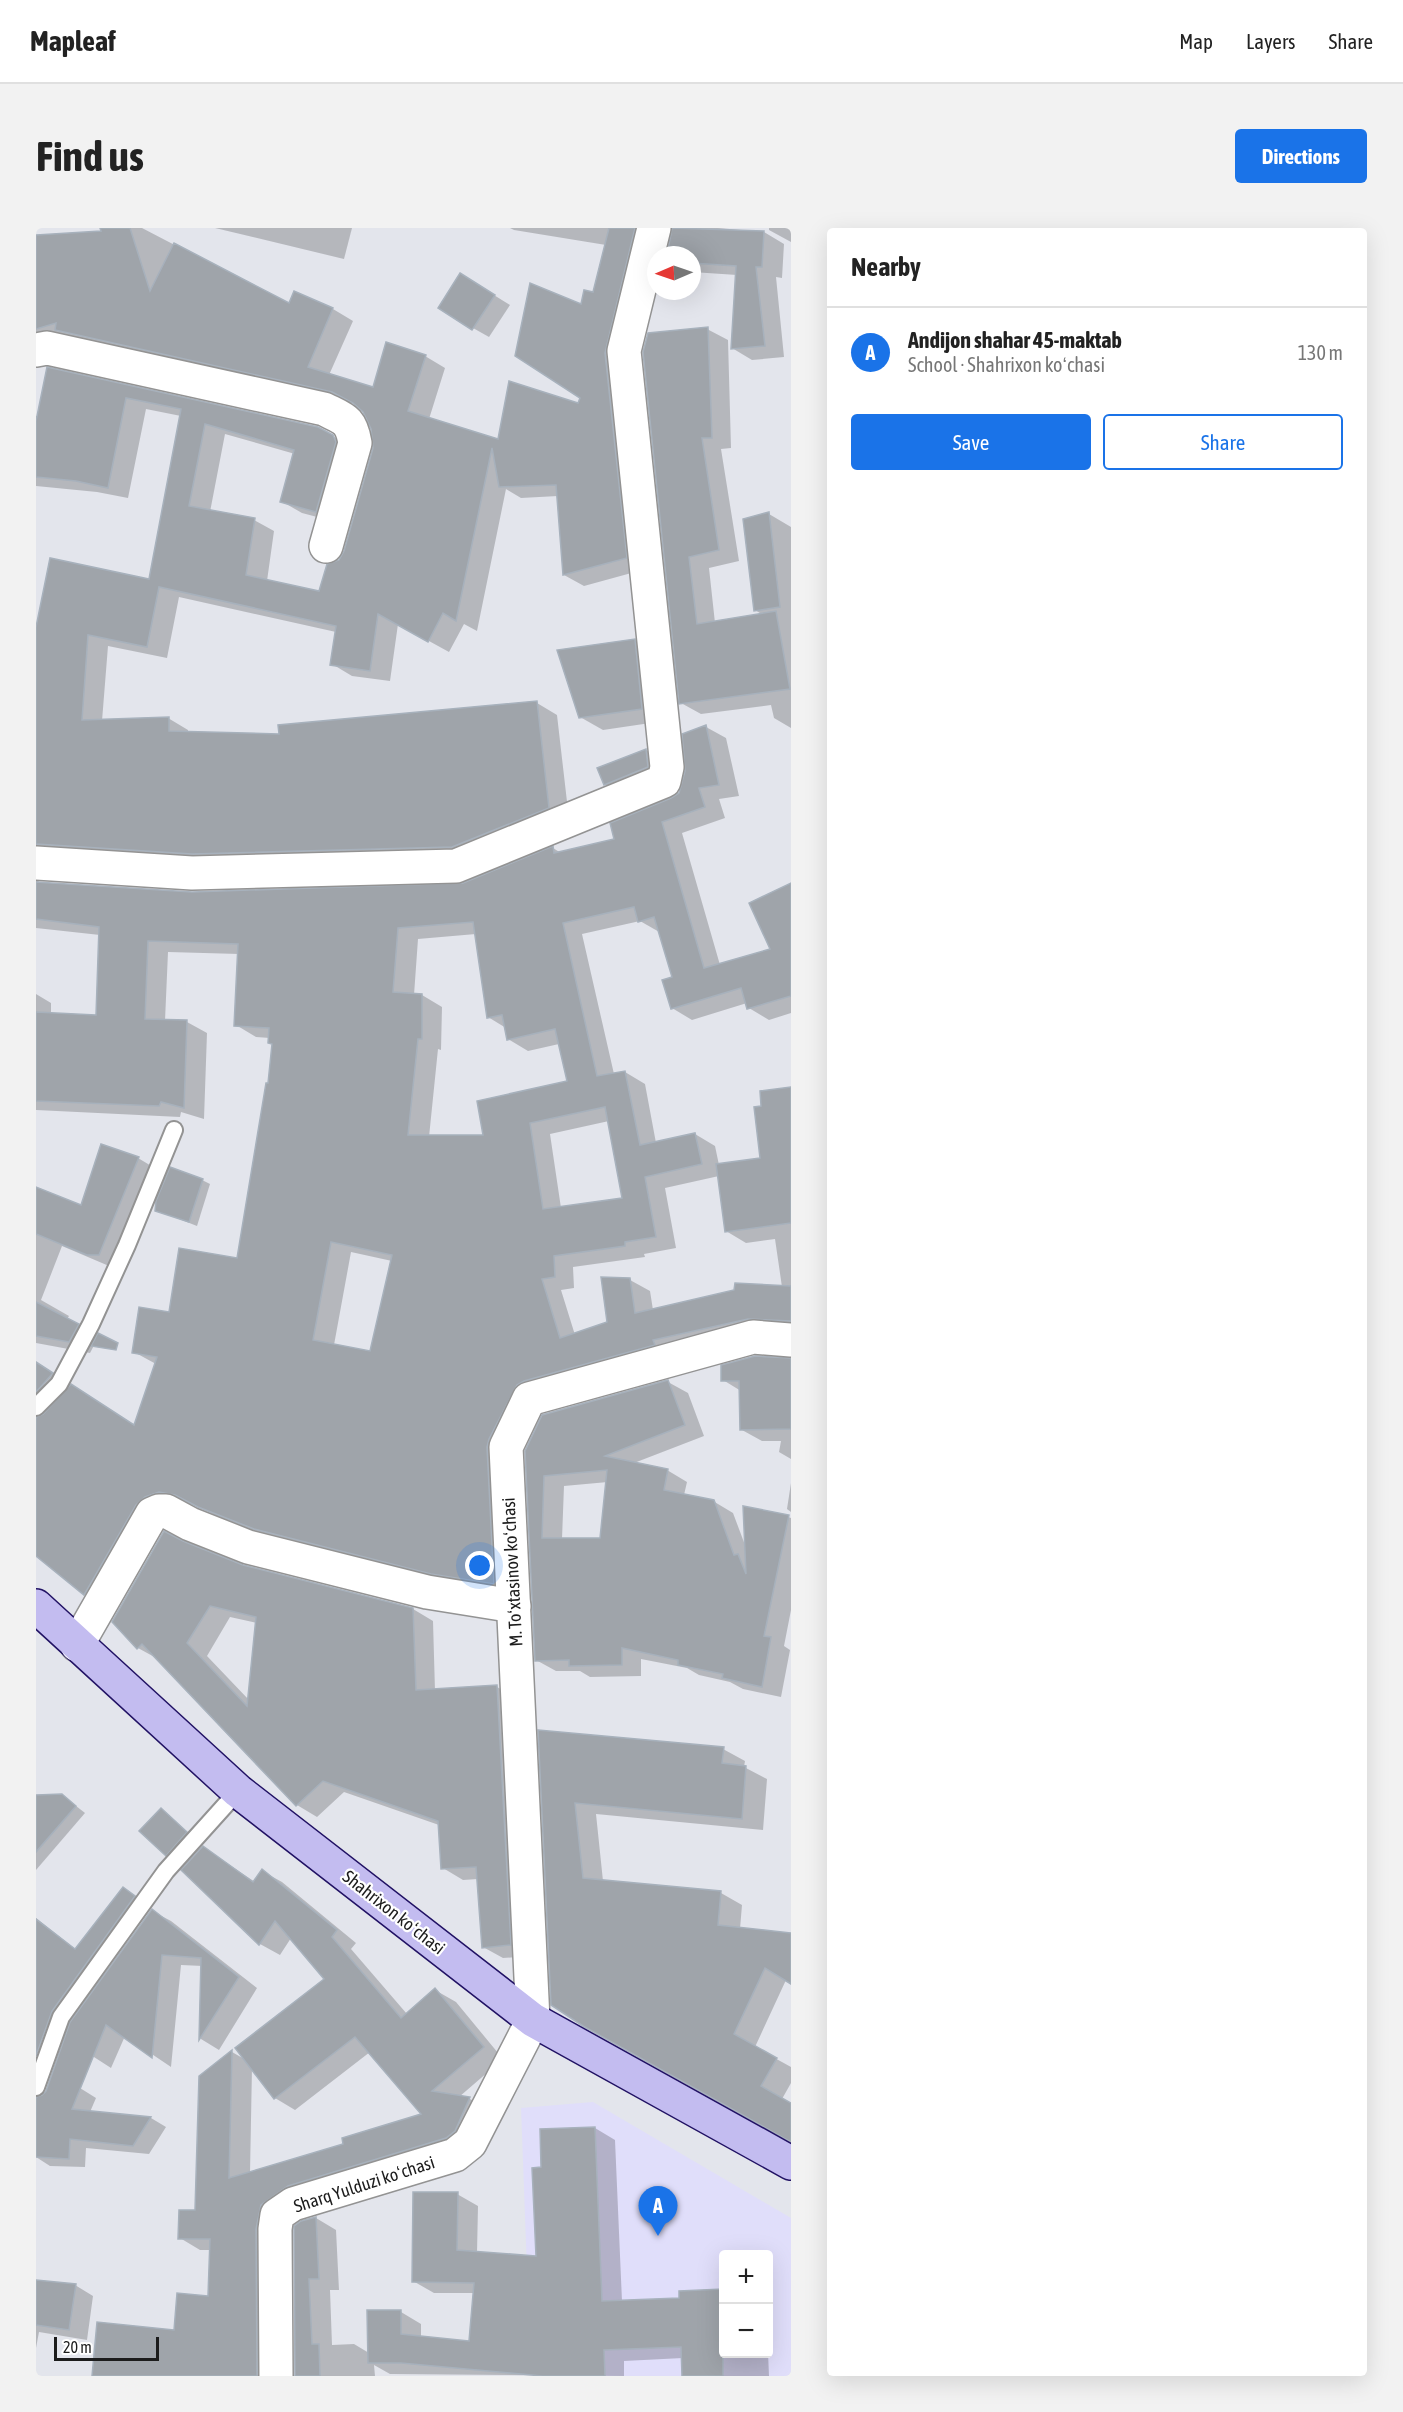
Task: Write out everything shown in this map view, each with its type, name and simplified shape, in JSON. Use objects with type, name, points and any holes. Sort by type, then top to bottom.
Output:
[{"type":"street","points":[[36,863],[192,873],[456,866],[664,781],[668,767],[624,351],[654,228]]},
{"type":"street","points":[[36,350],[47,348],[324,409],[347,420],[352,427],[355,442],[326,546]]},
{"type":"street","name":"M. Toʻxtasinov koʻchasi","points":[[533,2020],[506,1447],[529,1400],[753,1337],[791,1340]]},
{"type":"street","points":[[77,1646],[152,1514],[159,1510],[248,1547],[428,1592],[514,1606]]},
{"type":"street","name":"Shahrixon koʻchasi","points":[[36,1605],[77,1646],[238,1791],[533,2020],[791,2163]]},
{"type":"street","name":"Sharq Yulduzi koʻchasi","points":[[276,2376],[275,2229],[277,2215],[293,2204],[455,2155],[470,2143],[533,2020]]},
{"type":"lane","points":[[36,1407],[59,1384],[91,1324],[127,1245],[174,1130]]},
{"type":"lane","points":[[36,2087],[62,2017],[166,1871],[238,1791]]},
{"type":"shaded area","points":[[593,2102],[791,2218],[791,2376],[531,2376],[521,2108]]},
{"type":"building","points":[[100,228],[130,228],[150,291],[174,243],[289,303],[294,291],[333,308],[308,367],[373,387],[386,342],[426,355],[408,411],[498,439],[509,381],[578,403],[580,398],[515,356],[530,283],[581,304],[584,290],[593,292],[609,228],[635,228],[605,353],[627,558],[563,575],[556,485],[499,487],[492,448],[456,621],[443,613],[428,642],[378,614],[370,671],[330,665],[336,626],[159,587],[147,647],[88,635],[82,720],[169,717],[169,731],[279,734],[278,725],[537,701],[549,808],[452,847],[192,854],[36,844],[36,627],[50,558],[149,579],[181,409],[126,398],[108,488],[76,481],[36,477],[36,421],[47,367],[318,427],[333,435],[336,442],[316,512],[280,502],[294,450],[205,424],[189,506],[255,518],[246,575],[319,591],[327,564],[339,560],[344,551],[373,448],[371,429],[363,412],[353,403],[332,392],[55,330],[56,323],[36,329],[36,235],[101,231]]},
{"type":"building","points":[[672,228],[764,231],[762,267],[756,267],[765,346],[731,349],[736,266],[701,264],[701,246],[669,246]]},
{"type":"building","points":[[460,273],[495,295],[472,330],[438,308]]},
{"type":"building","points":[[708,327],[712,438],[702,438],[719,550],[689,557],[697,624],[776,611],[790,689],[679,704],[643,352],[648,333]]},
{"type":"building","points":[[769,512],[780,607],[754,611],[743,519]]},
{"type":"building","points":[[635,639],[642,709],[579,718],[557,650]]},
{"type":"building","points":[[706,725],[719,785],[699,788],[705,807],[662,822],[704,968],[770,949],[749,903],[791,883],[791,996],[747,1009],[741,988],[671,1009],[662,980],[672,977],[654,917],[638,922],[634,907],[563,923],[597,1076],[625,1071],[640,1145],[695,1133],[702,1164],[645,1177],[656,1237],[625,1242],[625,1246],[554,1256],[555,1277],[542,1279],[560,1338],[607,1322],[601,1277],[630,1278],[635,1313],[734,1290],[735,1283],[791,1286],[791,1321],[748,1319],[653,1340],[655,1345],[524,1381],[517,1385],[487,1447],[494,1584],[431,1574],[254,1529],[198,1507],[175,1495],[159,1492],[145,1497],[136,1505],[84,1595],[36,1556],[36,1417],[43,1414],[71,1384],[134,1425],[157,1357],[132,1353],[139,1307],[169,1312],[179,1248],[237,1258],[266,1083],[268,1083],[272,1044],[268,1043],[269,1028],[234,1026],[238,944],[148,941],[145,1019],[187,1020],[184,1108],[161,1102],[159,1106],[36,1101],[36,1012],[96,1015],[99,927],[36,919],[36,882],[192,892],[463,883],[553,846],[554,853],[614,839],[610,823],[679,793],[685,771],[682,734]],"holes":[[[473,922],[487,1018],[502,1015],[507,1040],[555,1029],[567,1081],[477,1101],[483,1135],[408,1135],[418,1039],[422,1039],[422,994],[393,992],[398,928]],[[605,1107],[622,1198],[543,1209],[530,1123]],[[331,1242],[392,1255],[370,1351],[313,1340]]]},
{"type":"building","points":[[646,749],[648,767],[604,785],[597,768]]},
{"type":"building","points":[[791,1087],[791,1223],[725,1232],[716,1164],[760,1158],[754,1107],[761,1106],[760,1091]]},
{"type":"building","points":[[101,1144],[139,1157],[99,1255],[87,1255],[36,1234],[36,1187],[81,1205]]},
{"type":"building","points":[[170,1167],[203,1179],[189,1222],[155,1211],[156,1201]]},
{"type":"building","points":[[36,1302],[79,1324],[69,1342],[36,1336]]},
{"type":"building","points":[[98,1333],[118,1343],[116,1350],[91,1346]]},
{"type":"building","points":[[755,1356],[791,1358],[791,1429],[740,1430],[739,1381],[721,1381],[721,1365]]},
{"type":"building","points":[[36,1362],[53,1373],[36,1392]]},
{"type":"building","points":[[668,1380],[685,1425],[605,1456],[668,1469],[664,1490],[714,1500],[734,1555],[738,1554],[746,1574],[743,1506],[789,1515],[764,1636],[771,1637],[762,1687],[722,1678],[723,1674],[678,1665],[678,1660],[622,1648],[622,1665],[569,1666],[569,1660],[535,1661],[525,1451],[542,1415]],"holes":[[[607,1470],[600,1538],[542,1538],[544,1476]]]},
{"type":"building","points":[[164,1531],[243,1565],[413,1608],[416,1690],[497,1685],[511,1945],[482,1948],[476,1867],[441,1869],[438,1821],[323,1781],[296,1806],[142,1644],[137,1649],[112,1622]],"holes":[[[210,1606],[256,1617],[247,1706],[187,1643]]]},
{"type":"building","points":[[538,1730],[724,1747],[722,1763],[746,1766],[742,1819],[575,1803],[583,1878],[721,1891],[718,1925],[791,1933],[791,1984],[765,1968],[734,2034],[777,2058],[761,2086],[791,2103],[791,2142],[583,2026],[551,2005]]},
{"type":"building","points":[[62,1794],[76,1806],[36,1852],[36,1795]]},
{"type":"building","points":[[161,1808],[187,1832],[166,1856],[139,1831]]},
{"type":"building","points":[[203,1846],[253,1882],[262,1869],[337,1930],[332,1937],[401,2018],[435,1988],[484,2047],[432,2091],[470,2097],[455,2131],[446,2138],[288,2186],[261,2205],[256,2229],[257,2376],[92,2376],[97,2322],[174,2330],[177,2293],[208,2296],[210,2239],[178,2239],[179,2210],[195,2210],[199,2076],[232,2050],[229,2178],[343,2144],[342,2138],[421,2114],[355,2037],[274,2099],[235,2048],[324,1979],[275,1921],[259,1945],[181,1870]]},
{"type":"building","points":[[123,1887],[135,1896],[52,2011],[36,2056],[36,1919],[75,1949]]},
{"type":"building","points":[[152,1909],[239,1977],[199,2040],[201,1958],[162,1955],[152,2058],[106,2025],[72,2109],[151,2117],[133,2146],[70,2139],[69,2159],[36,2157],[36,2097],[46,2091],[70,2022]]},
{"type":"building","points":[[595,2127],[602,2301],[679,2298],[679,2291],[719,2289],[719,2358],[723,2358],[723,2376],[682,2376],[681,2347],[604,2350],[605,2376],[542,2376],[401,2363],[368,2363],[367,2310],[401,2310],[401,2334],[469,2341],[474,2283],[412,2282],[413,2192],[458,2192],[457,2250],[536,2256],[532,2168],[541,2167],[540,2129]]},
{"type":"building","points":[[316,2217],[319,2279],[309,2279],[312,2344],[319,2344],[320,2376],[295,2376],[294,2226],[301,2221]]},
{"type":"building","points":[[36,2280],[76,2284],[69,2330],[36,2325]]},
{"type":"place","name":"Andijon shahar 45-maktab","points":[[658,2236]]}]
